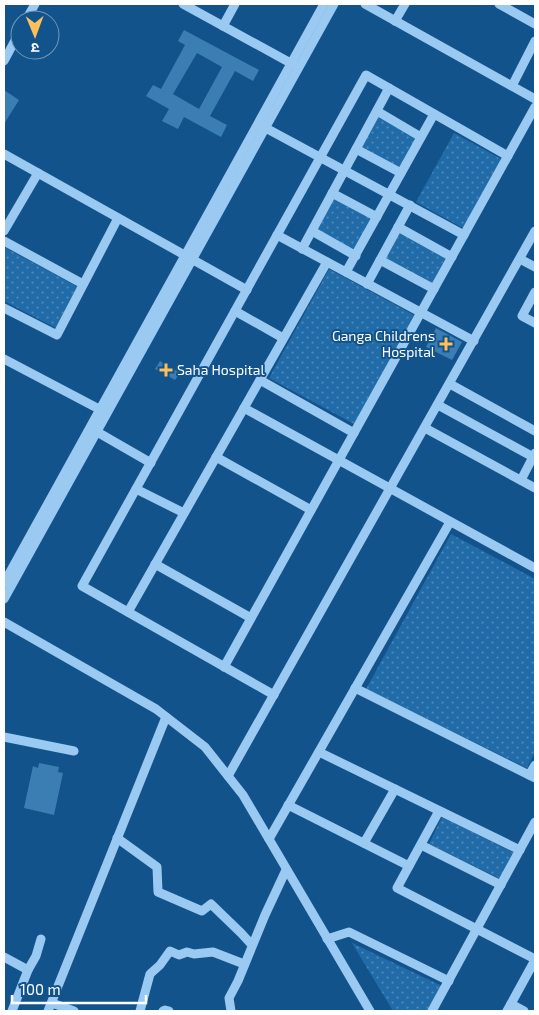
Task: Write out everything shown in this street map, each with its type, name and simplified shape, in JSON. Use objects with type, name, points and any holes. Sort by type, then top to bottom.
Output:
[{"type":"street","points":[[183,4],[295,66]]},
{"type":"street","points":[[223,26],[235,4]]},
{"type":"street","points":[[295,66],[324,4]]},
{"type":"street","points":[[4,583],[92,430],[295,66],[334,4]]},
{"type":"street","points":[[365,4],[535,99]]},
{"type":"street","points":[[395,21],[404,4]]},
{"type":"street","points":[[499,4],[535,24]]},
{"type":"street","points":[[512,86],[535,41]]},
{"type":"street","points":[[4,61],[10,50]]},
{"type":"street","points":[[274,695],[82,586],[366,75],[508,156]]},
{"type":"street","points":[[302,249],[389,88]]},
{"type":"street","points":[[224,667],[535,107]]},
{"type":"street","points":[[377,111],[421,137]]},
{"type":"street","points":[[346,272],[434,114]]},
{"type":"street","points":[[261,126],[464,235]]},
{"type":"street","points":[[356,149],[401,173]]},
{"type":"street","points":[[4,154],[247,290]]},
{"type":"street","points":[[4,231],[38,174]]},
{"type":"street","points":[[332,193],[377,217]]},
{"type":"street","points":[[368,284],[410,205]]},
{"type":"street","points":[[4,308],[57,335],[118,218]]},
{"type":"street","points":[[398,227],[452,257]]},
{"type":"street","points":[[312,231],[356,256]]},
{"type":"street","points":[[228,776],[535,231]]},
{"type":"street","points":[[277,236],[474,341]]},
{"type":"street","points":[[4,241],[84,284]]},
{"type":"street","points":[[4,599],[92,430],[99,409],[189,257]]},
{"type":"street","points":[[520,259],[535,267]]},
{"type":"street","points":[[380,260],[434,289]]},
{"type":"street","points":[[128,612],[326,262]]},
{"type":"street","points":[[535,294],[522,316],[535,323]]},
{"type":"street","points":[[235,311],[283,338]]},
{"type":"street","points":[[4,359],[99,409]]},
{"type":"street","points":[[260,380],[354,432]]},
{"type":"street","points":[[450,384],[535,431]]},
{"type":"street","points":[[438,405],[535,456],[521,480]]},
{"type":"street","points":[[244,408],[535,568]]},
{"type":"street","points":[[425,428],[535,488]]},
{"type":"street","points":[[92,430],[150,463]]},
{"type":"street","points":[[216,457],[311,510]]},
{"type":"street","points":[[136,489],[184,513]]},
{"type":"street","points":[[268,839],[450,522]]},
{"type":"street","points":[[155,564],[251,618]]},
{"type":"street","points":[[4,622],[156,709],[205,747],[242,795],[370,1011]]},
{"type":"street","points":[[355,688],[532,777],[535,764]]},
{"type":"street","points":[[74,1011],[50,1007],[166,717]]},
{"type":"street","points":[[4,737],[74,751]]},
{"type":"street","points":[[319,752],[520,850]]},
{"type":"street","points":[[364,843],[395,789]]},
{"type":"street","points":[[288,805],[409,866]]},
{"type":"street","points":[[439,811],[397,888],[535,959],[509,1007],[524,1011]]},
{"type":"street","points":[[432,1011],[535,822]]},
{"type":"street","points":[[117,838],[158,867],[158,892],[202,911],[211,904],[252,945]]},
{"type":"street","points":[[421,845],[501,885]]},
{"type":"street","points":[[231,1011],[229,998],[286,870]]},
{"type":"street","points":[[327,939],[349,932],[449,981]]},
{"type":"street","points":[[12,1011],[28,970],[36,956],[41,939]]},
{"type":"street","points":[[140,1011],[150,974],[170,952],[179,955],[187,952],[194,954],[213,952],[244,964]]},
{"type":"street","points":[[4,957],[28,970]]},
{"type":"street","points":[[163,1011],[169,1011]]},
{"type":"shaded area","points":[[378,116],[417,138],[400,169],[360,147]]},
{"type":"shaded area","points":[[454,133],[501,159],[463,228],[416,202]]},
{"type":"shaded area","points":[[334,197],[373,219],[355,251],[316,229]]},
{"type":"shaded area","points":[[400,233],[446,257],[431,285],[385,260]]},
{"type":"shaded area","points":[[4,247],[78,287],[56,328],[4,301]]},
{"type":"shaded area","points":[[329,269],[414,315],[354,424],[269,378]]},
{"type":"shaded area","points":[[451,534],[535,579],[535,752],[527,768],[366,689]]},
{"type":"shaded area","points":[[442,817],[514,853],[501,879],[429,844]]},
{"type":"shaded area","points":[[352,943],[442,986],[428,1011],[393,1011]]},
{"type":"building","points":[[184,30],[259,70],[253,81],[235,71],[210,116],[227,125],[221,137],[184,117],[178,129],[162,121],[169,109],[146,96],[153,85],[161,89],[185,45],[178,41]],"holes":[[[197,53],[222,67],[199,109],[173,94]]]},
{"type":"building","points":[[4,90],[19,100],[4,124]]},
{"type":"building","points":[[436,328],[462,342],[452,360],[426,347]]},
{"type":"building","points":[[160,361],[180,373],[175,380],[155,369]]},
{"type":"building","points":[[39,763],[59,767],[58,772],[63,773],[54,815],[24,808],[33,766],[38,768]]},
{"type":"place","name":"Ganga Childrens Hospital","points":[[446,344]]},
{"type":"place","name":"Saha Hospital","points":[[166,370]]}]
